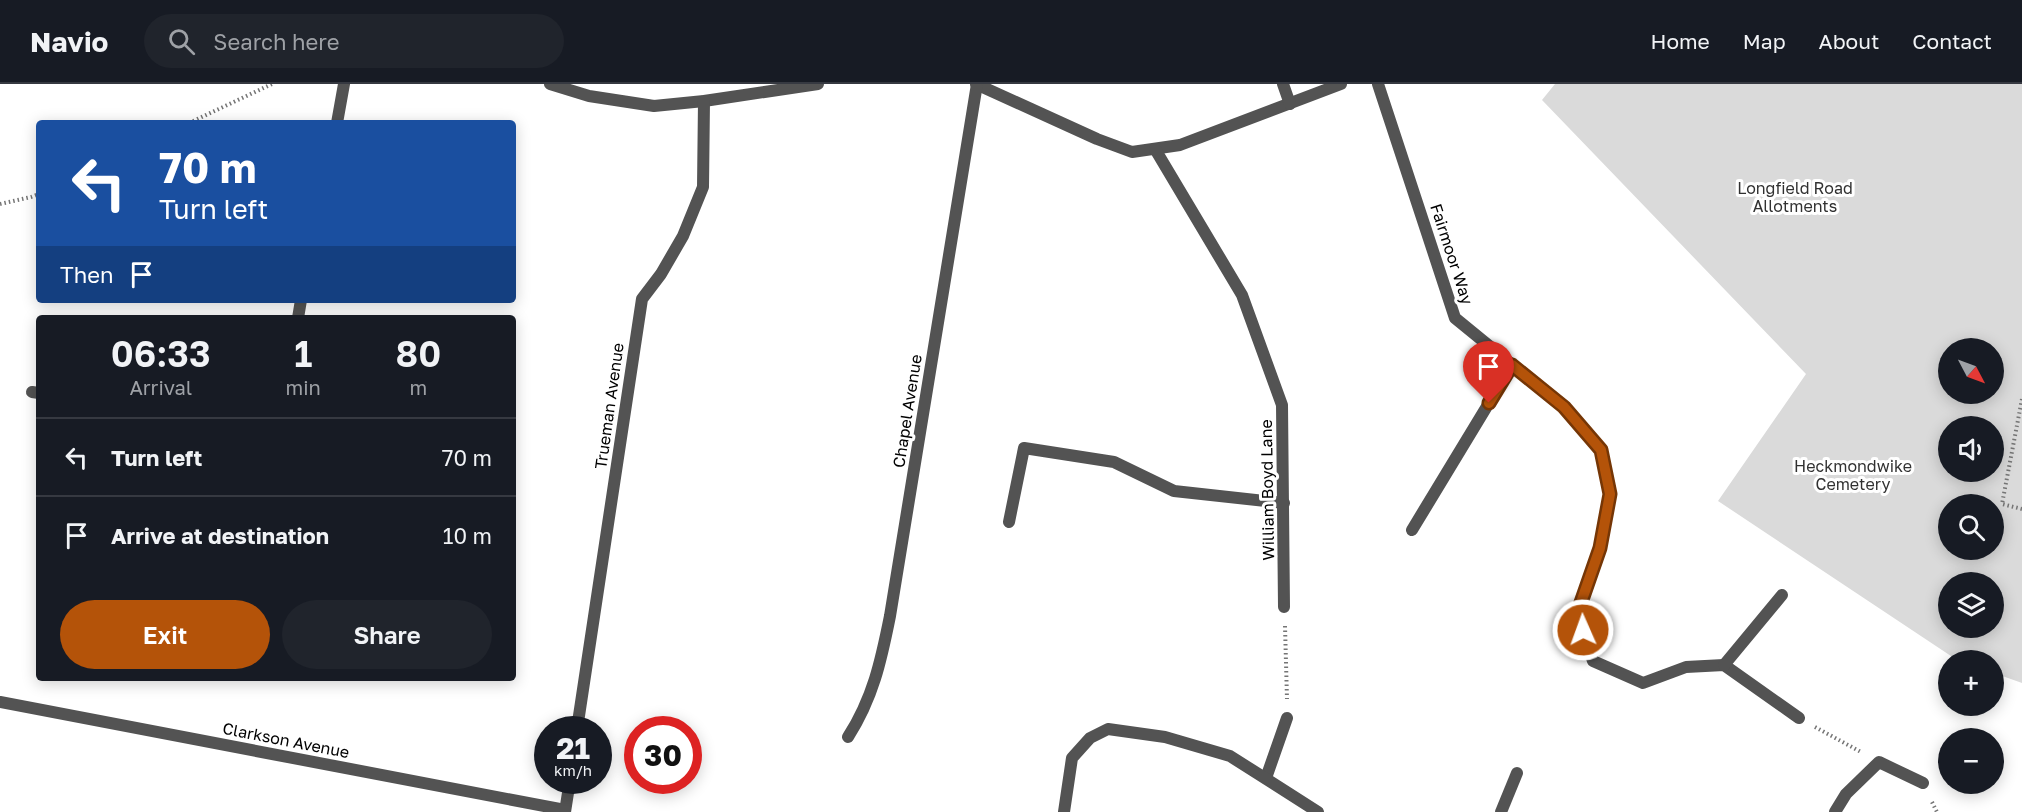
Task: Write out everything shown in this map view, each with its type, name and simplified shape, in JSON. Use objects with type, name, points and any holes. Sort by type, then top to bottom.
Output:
[{"type":"street","points":[[338,120],[344,84]]},
{"type":"street","points":[[550,84],[589,96],[654,106],[704,101],[812,84]]},
{"type":"street","points":[[977,84],[1053,120],[1132,152],[1180,146],[1341,84]]},
{"type":"street","name":"Chapel Avenue","points":[[848,737],[869,698],[888,626],[977,84]]},
{"type":"street","points":[[1283,84],[1290,104]]},
{"type":"street","name":"Fairmoor Way","points":[[1378,84],[1455,318],[1564,407],[1601,450],[1610,494],[1600,548],[1577,614],[1593,661],[1642,683],[1686,667],[1724,665]]},
{"type":"street","name":"Trueman Avenue","points":[[580,716],[642,299],[661,274],[683,236],[703,188],[704,101]]},
{"type":"street","name":"William Boyd Lane","points":[[1155,149],[1242,295],[1282,405],[1284,607]]},
{"type":"street","points":[[1412,530],[1512,365]]},
{"type":"street","points":[[1009,522],[1024,448],[1114,462],[1174,491],[1284,503]]},
{"type":"street","points":[[1782,595],[1724,665],[1799,718]]},
{"type":"street","name":"Clarkson Avenue","points":[[0,702],[565,811]]},
{"type":"street","points":[[1266,778],[1287,718]]},
{"type":"street","points":[[1064,812],[1072,758],[1090,738],[1108,729],[1165,737],[1230,756],[1318,812]]},
{"type":"street","points":[[1835,812],[1846,794],[1879,762],[1923,783]]},
{"type":"street","points":[[1501,812],[1517,772]]},
{"type":"street","points":[[565,811],[568,794]]},
{"type":"path","points":[[195,120],[272,84]]},
{"type":"path","points":[[0,204],[36,195]]},
{"type":"path","points":[[2022,399],[2002,504],[2022,508]]},
{"type":"path","points":[[1284,607],[1287,718]]},
{"type":"path","points":[[1799,718],[1879,762]]},
{"type":"green space","points":[[1555,84],[2022,84],[2022,683],[2004,677],[2004,650],[1942,650],[1718,501],[1806,374],[1542,100]]},
{"type":"route","points":[[1489,403],[1512,365],[1564,407],[1601,450],[1610,494],[1600,548],[1577,614],[1583,630]]},
{"type":"park label","name":"Longfield Road Allotments","points":[[1795,197]]},
{"type":"park label","name":"Heckmondwike Cemetery","points":[[1853,475]]}]
